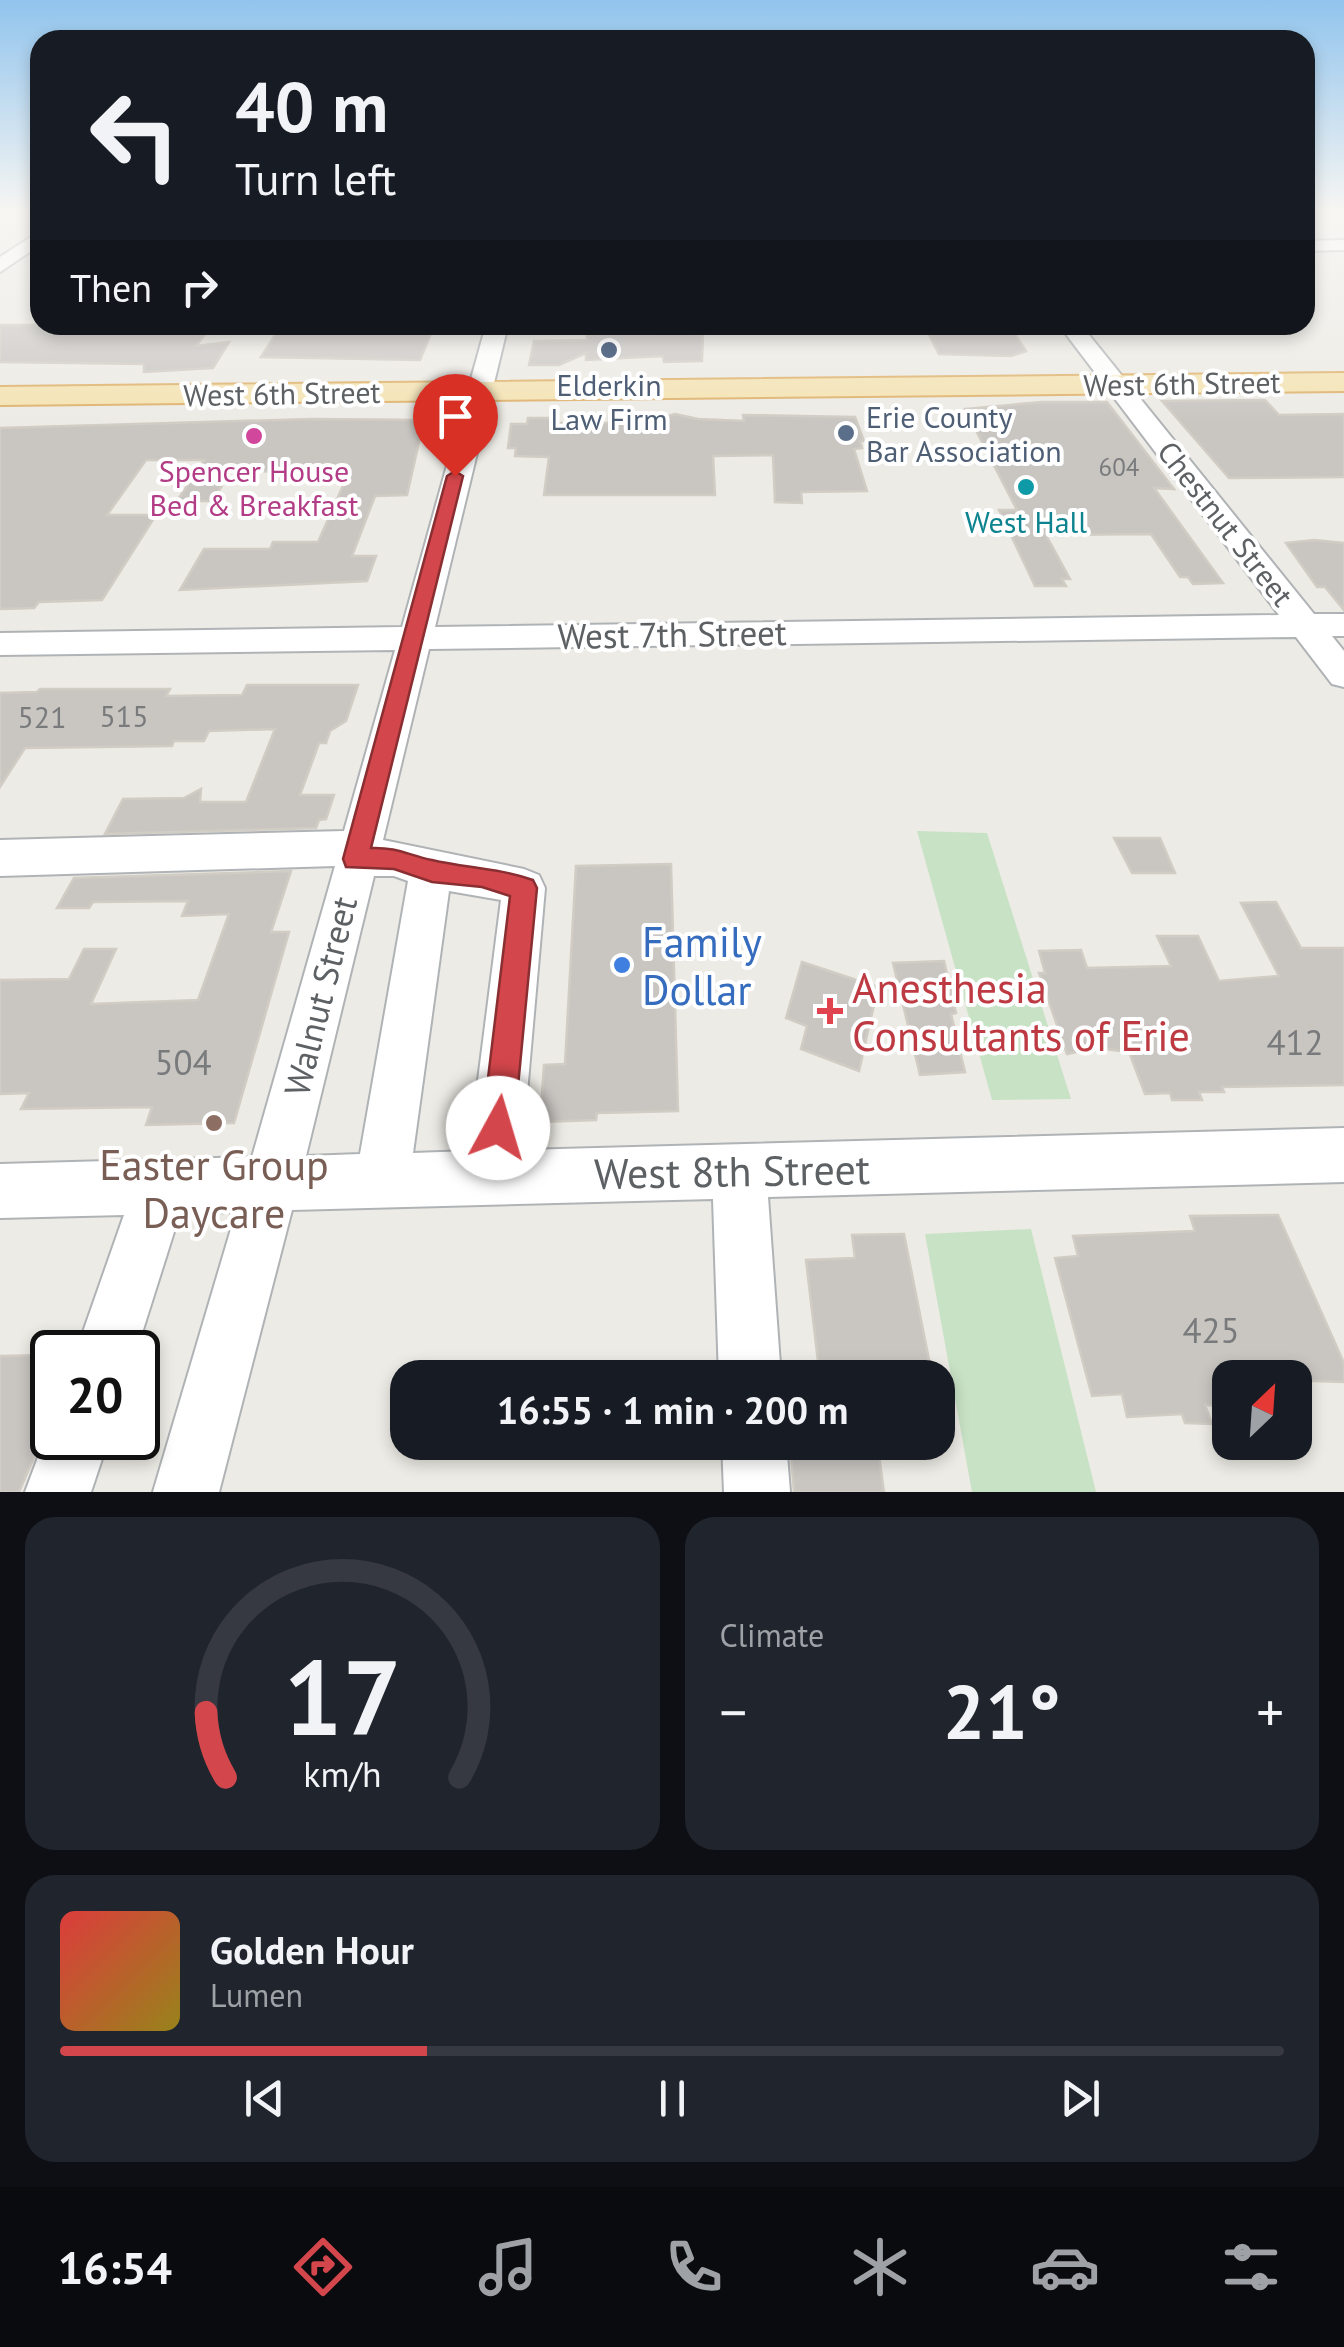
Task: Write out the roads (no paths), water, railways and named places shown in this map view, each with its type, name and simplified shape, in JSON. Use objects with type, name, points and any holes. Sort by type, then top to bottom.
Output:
[{"type":"main road","name":"West 6th Street","points":[[0,396],[1344,382]]},
{"type":"street","name":"Walnut Street","points":[[186,1492],[494,335]]},
{"type":"street","name":"Chestnut Street","points":[[1078,335],[1344,675]]},
{"type":"street","name":"West 7th Street","points":[[0,644],[1344,625]]},
{"type":"street","points":[[0,858],[357,853],[394,858],[432,871],[482,876],[524,888],[493,1176]]},
{"type":"street","points":[[382,1182],[432,871]]},
{"type":"street","name":"West 8th Street","points":[[0,1191],[1344,1155]]},
{"type":"street","points":[[739,1171],[749,1360]]},
{"type":"street","points":[[113,1330],[161,1188]]},
{"type":"street","points":[[58,1492],[69,1460]]},
{"type":"street","points":[[755,1460],[757,1492]]},
{"type":"place","name":"Elderkin Law Firm","points":[[609,350]]},
{"type":"place","name":"Erie County Bar Association","points":[[846,433]]},
{"type":"place","name":"Spencer House Bed & Breakfast","points":[[254,436]]},
{"type":"place","name":"West Hall","points":[[1026,487]]},
{"type":"place","name":"Family Dollar","points":[[622,965]]},
{"type":"place","name":"Anesthesia Consultants of Erie","points":[[830,1011]]},
{"type":"place","name":"Easter Group Daycare","points":[[214,1123]]}]
